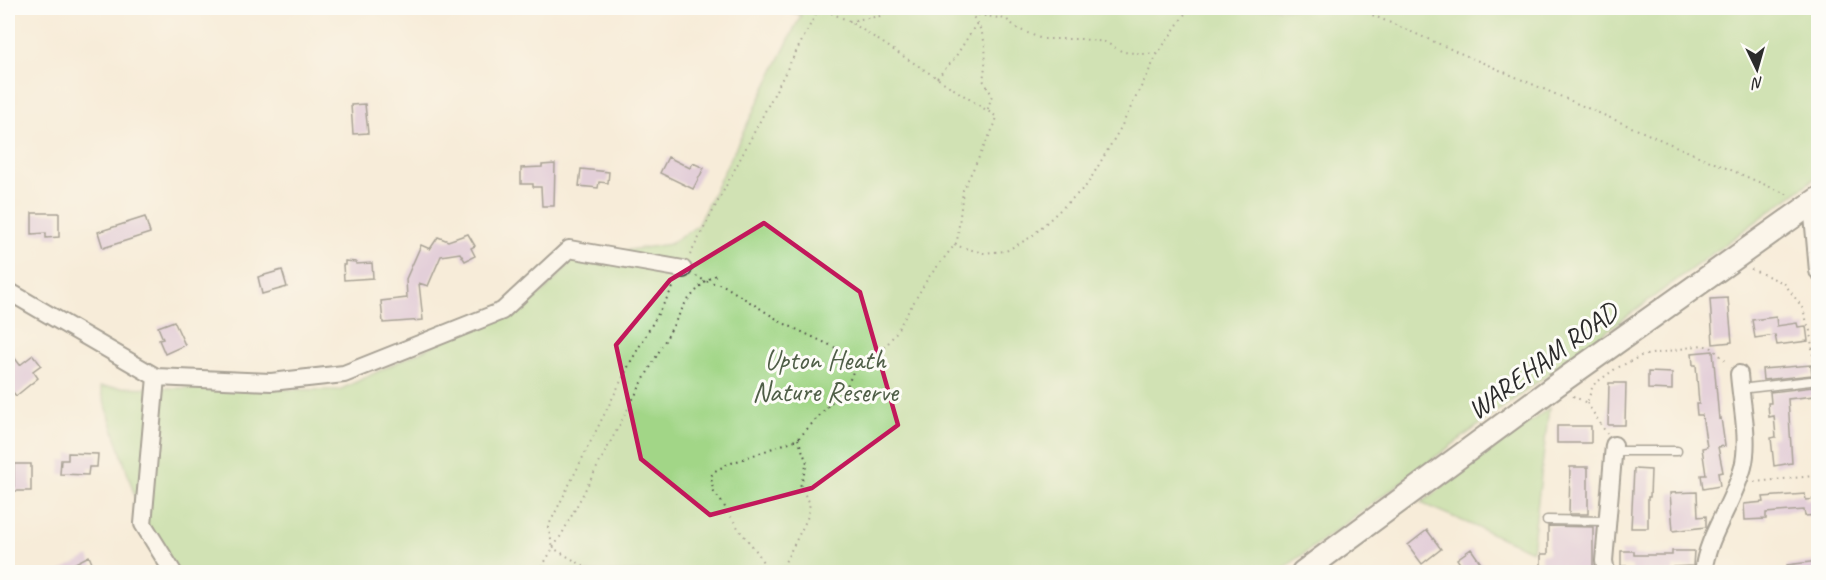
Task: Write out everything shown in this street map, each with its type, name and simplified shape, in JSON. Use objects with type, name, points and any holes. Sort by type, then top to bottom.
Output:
[{"type":"street","points":[[1815,201],[1818,271]]},
{"type":"street","name":"WAREHAM ROAD","points":[[1303,573],[1555,386],[1815,201]]},
{"type":"street","points":[[8,291],[156,377],[271,382],[344,374],[501,311],[569,249],[683,269]]},
{"type":"street","points":[[156,377],[143,524],[173,573]]},
{"type":"street","points":[[1703,573],[1714,534],[1737,484],[1745,458],[1740,382]]},
{"type":"street","points":[[1606,573],[1604,561],[1606,521],[1613,448]]},
{"type":"lane","points":[[1740,382],[1810,381]]},
{"type":"lane","points":[[1613,448],[1677,450]]},
{"type":"lane","points":[[1547,520],[1606,521]]},
{"type":"path","points":[[594,573],[552,548],[548,527],[630,363],[683,269],[820,8],[849,21],[997,117],[963,190],[957,242],[928,279],[895,334],[876,359],[866,365],[855,367]]},
{"type":"path","points":[[849,21],[880,16],[892,8]]},
{"type":"path","points":[[966,8],[985,37],[986,58],[983,80],[992,95],[987,112]]},
{"type":"path","points":[[954,245],[982,253],[1006,250],[1031,237],[1087,184],[1120,129],[1158,53],[1189,8]]},
{"type":"path","points":[[1356,8],[1759,183],[1815,201]]},
{"type":"path","points":[[972,14],[1006,19],[1018,29],[1042,39],[1081,39],[1105,42],[1123,52],[1158,53]]},
{"type":"path","points":[[936,78],[954,59],[977,23]]},
{"type":"path","points":[[1732,260],[1784,283],[1802,307],[1810,331],[1818,422]]},
{"type":"path","points":[[683,269],[705,281],[723,285],[783,323],[834,347],[855,367]]},
{"type":"path","points":[[539,573],[686,303],[705,281],[716,275]]},
{"type":"path","points":[[1587,403],[1593,385],[1615,369],[1641,356],[1702,345],[1712,348],[1740,382]]},
{"type":"path","points":[[768,573],[758,553],[713,491],[711,476],[726,465],[798,439],[848,384],[855,367]]},
{"type":"path","points":[[1555,386],[1587,403],[1613,448]]},
{"type":"path","points":[[780,573],[807,519],[810,503],[800,487],[807,463],[798,439]]},
{"type":"path","points":[[1737,484],[1814,476]]},
{"type":"highlighted area","points":[[764,223],[860,292],[898,425],[812,488],[710,515],[641,459],[616,345],[670,280]]},
{"type":"green space","name":"Upton Heath Nature Reserve","points":[[779,8],[1818,8],[1818,176],[1279,572],[159,572],[100,387],[339,390],[542,294],[575,258],[670,244],[697,226],[801,15]]},
{"type":"green space","points":[[1549,408],[1532,551],[1421,503]]},
{"type":"building","points":[[365,104],[368,133],[353,134],[351,105]]},
{"type":"building","points":[[668,157],[690,168],[693,163],[704,168],[693,189],[660,173]]},
{"type":"building","points":[[555,164],[554,206],[542,206],[541,187],[521,184],[521,168]]},
{"type":"building","points":[[581,169],[609,172],[608,183],[599,182],[598,188],[579,186]]},
{"type":"building","points":[[32,213],[59,213],[59,237],[46,238],[46,233],[32,234]]},
{"type":"building","points":[[145,217],[150,233],[103,248],[98,232]]},
{"type":"building","points":[[468,234],[475,246],[471,248],[475,256],[465,261],[460,253],[441,256],[428,286],[419,283],[423,320],[383,323],[381,301],[407,298],[406,279],[421,245],[430,249],[438,237],[448,241]]},
{"type":"building","points":[[345,261],[356,262],[356,264],[372,263],[373,278],[344,280]]},
{"type":"building","points":[[282,270],[287,287],[262,294],[258,277]]},
{"type":"building","points":[[1728,298],[1732,342],[1713,344],[1710,299]]},
{"type":"building","points":[[1776,317],[1777,326],[1797,323],[1798,327],[1806,326],[1808,341],[1777,345],[1775,335],[1755,338],[1752,320]]},
{"type":"building","points":[[174,321],[185,345],[165,354],[159,340],[163,339],[158,327]]},
{"type":"building","points":[[8,349],[20,365],[33,355],[41,365],[33,371],[38,378],[16,396],[8,386]]},
{"type":"building","points":[[1713,351],[1719,419],[1721,418],[1725,446],[1718,447],[1723,472],[1718,473],[1720,486],[1703,489],[1701,475],[1706,475],[1702,448],[1707,447],[1702,415],[1697,415],[1696,404],[1699,404],[1696,365],[1693,365],[1692,353]]},
{"type":"building","points":[[1811,365],[1812,375],[1763,380],[1762,369]]},
{"type":"building","points":[[1648,372],[1672,373],[1672,390],[1648,389]]},
{"type":"building","points":[[1609,383],[1626,383],[1625,425],[1608,425]]},
{"type":"building","points":[[1813,387],[1814,396],[1788,399],[1792,463],[1774,466],[1771,438],[1776,437],[1774,416],[1769,417],[1770,392]]},
{"type":"building","points":[[1557,426],[1591,426],[1591,443],[1557,443]]},
{"type":"building","points":[[68,453],[98,454],[97,467],[89,467],[88,475],[60,474],[61,460],[68,460]]},
{"type":"building","points":[[14,464],[31,464],[31,491],[14,491]]},
{"type":"building","points":[[1570,467],[1588,467],[1588,514],[1569,514]]},
{"type":"building","points":[[1634,469],[1651,470],[1648,528],[1631,528]]},
{"type":"building","points":[[1697,492],[1698,517],[1706,516],[1706,527],[1673,531],[1670,493]]},
{"type":"building","points":[[1805,494],[1806,500],[1818,499],[1818,515],[1805,516],[1804,510],[1766,513],[1766,519],[1745,520],[1744,504],[1764,502],[1763,497]]},
{"type":"building","points":[[1548,526],[1593,527],[1593,573],[1541,571],[1541,554],[1548,554]]},
{"type":"building","points":[[1427,530],[1441,549],[1422,564],[1408,545]]},
{"type":"building","points":[[1471,549],[1487,573],[1466,573],[1457,559]]},
{"type":"building","points":[[1621,551],[1634,551],[1634,555],[1672,555],[1672,551],[1694,551],[1693,566],[1673,567],[1673,572],[1632,572],[1632,566],[1621,566]]},
{"type":"building","points":[[89,556],[96,573],[56,573]]},
{"type":"building","points":[[1818,561],[1818,573],[1787,573],[1787,565]]}]
